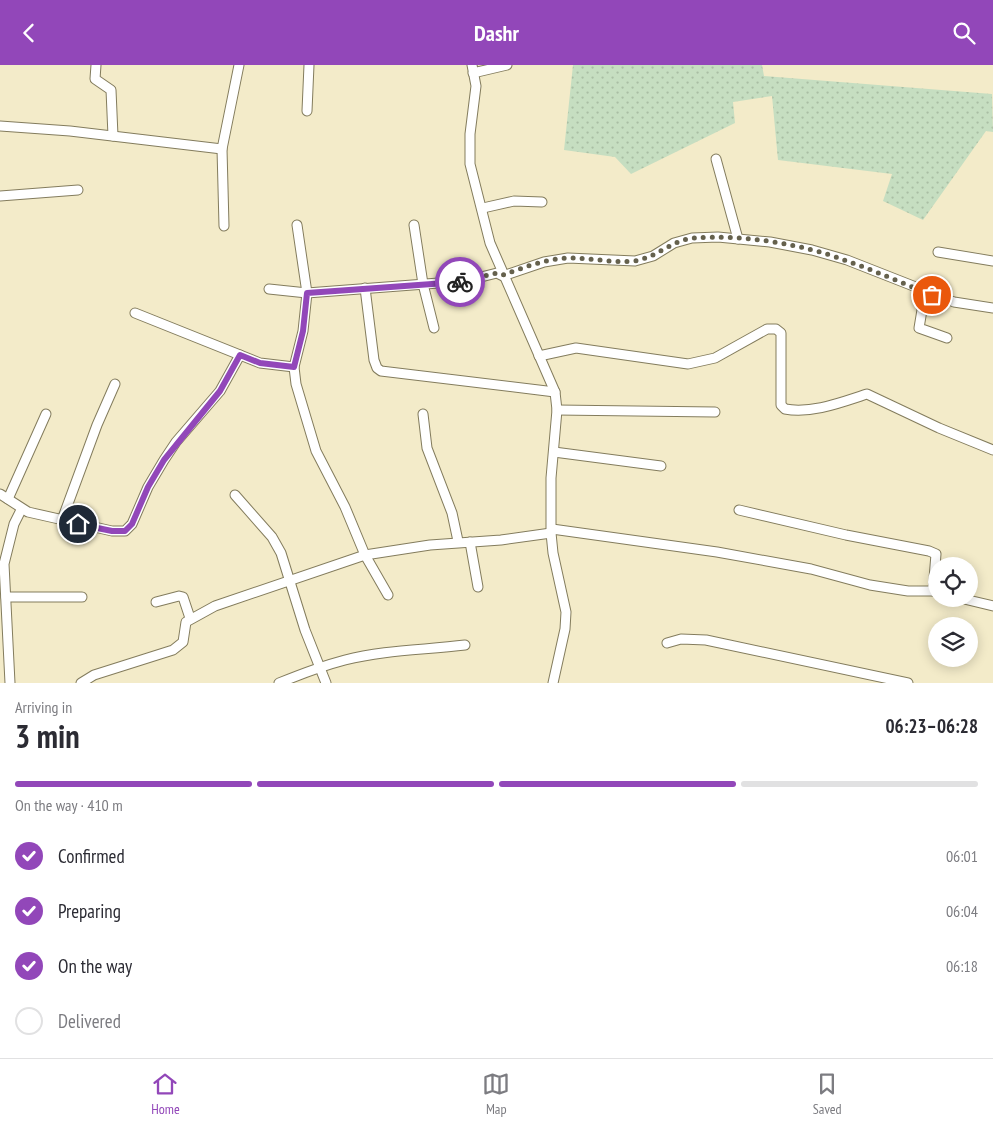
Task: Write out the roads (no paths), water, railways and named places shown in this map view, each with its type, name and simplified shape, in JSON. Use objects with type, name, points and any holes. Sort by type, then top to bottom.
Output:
[{"type":"street","points":[[96,65],[95,79],[111,90],[113,136]]},
{"type":"street","points":[[224,226],[222,149],[239,65]]},
{"type":"street","points":[[307,111],[310,65]]},
{"type":"street","points":[[506,65],[472,69],[476,86],[470,134],[470,164],[483,208],[490,243],[555,392],[557,410],[552,478],[553,553],[566,612],[553,683]]},
{"type":"street","points":[[0,126],[113,136],[222,149]]},
{"type":"street","points":[[716,159],[738,239]]},
{"type":"street","points":[[0,197],[78,191]]},
{"type":"street","points":[[483,208],[514,201],[542,202]]},
{"type":"street","points":[[297,225],[307,293],[303,331],[294,367],[298,393],[316,451],[345,507],[365,555],[388,595]]},
{"type":"street","points":[[414,225],[423,284],[434,328]]},
{"type":"street","points":[[269,289],[307,293],[465,281],[497,273],[503,275],[544,262],[568,258],[635,261],[653,256],[674,243],[692,238],[738,239],[812,250],[847,260],[954,302],[993,308]]},
{"type":"street","points":[[938,252],[993,261]]},
{"type":"street","points":[[365,288],[374,360],[377,368],[381,371],[555,392]]},
{"type":"street","points":[[925,292],[919,328],[947,338]]},
{"type":"street","points":[[135,313],[260,363],[294,367]]},
{"type":"street","points":[[539,357],[576,348],[688,364],[716,358],[767,329],[776,329],[781,333],[781,405],[785,409],[811,408],[836,404],[867,394],[939,428],[993,450]]},
{"type":"street","points":[[46,414],[4,496],[21,510],[112,531],[125,531],[132,524],[148,487],[164,460],[220,391],[240,355]]},
{"type":"street","points":[[62,520],[103,409],[115,384]]},
{"type":"street","points":[[557,410],[715,412]]},
{"type":"street","points":[[423,414],[427,448],[452,513],[458,541]]},
{"type":"street","points":[[554,452],[661,466]]},
{"type":"street","points":[[235,495],[272,537],[281,553],[305,629],[326,683]]},
{"type":"street","points":[[10,683],[6,597],[2,563],[14,524],[21,510]]},
{"type":"street","points":[[739,510],[846,535],[929,551],[936,554],[936,557]]},
{"type":"street","points":[[81,683],[94,675],[173,649],[183,642],[186,622],[190,618],[215,606],[365,555],[458,541],[501,540],[552,531],[717,552],[811,569],[870,585],[908,591],[928,591]]},
{"type":"street","points":[[470,542],[478,587]]},
{"type":"street","points":[[6,597],[82,597]]},
{"type":"street","points":[[156,602],[182,597],[190,618]]},
{"type":"street","points":[[978,602],[993,606]]},
{"type":"street","points":[[667,643],[681,639],[706,640],[908,683]]},
{"type":"street","points":[[279,683],[320,667],[377,654],[465,645]]}]
